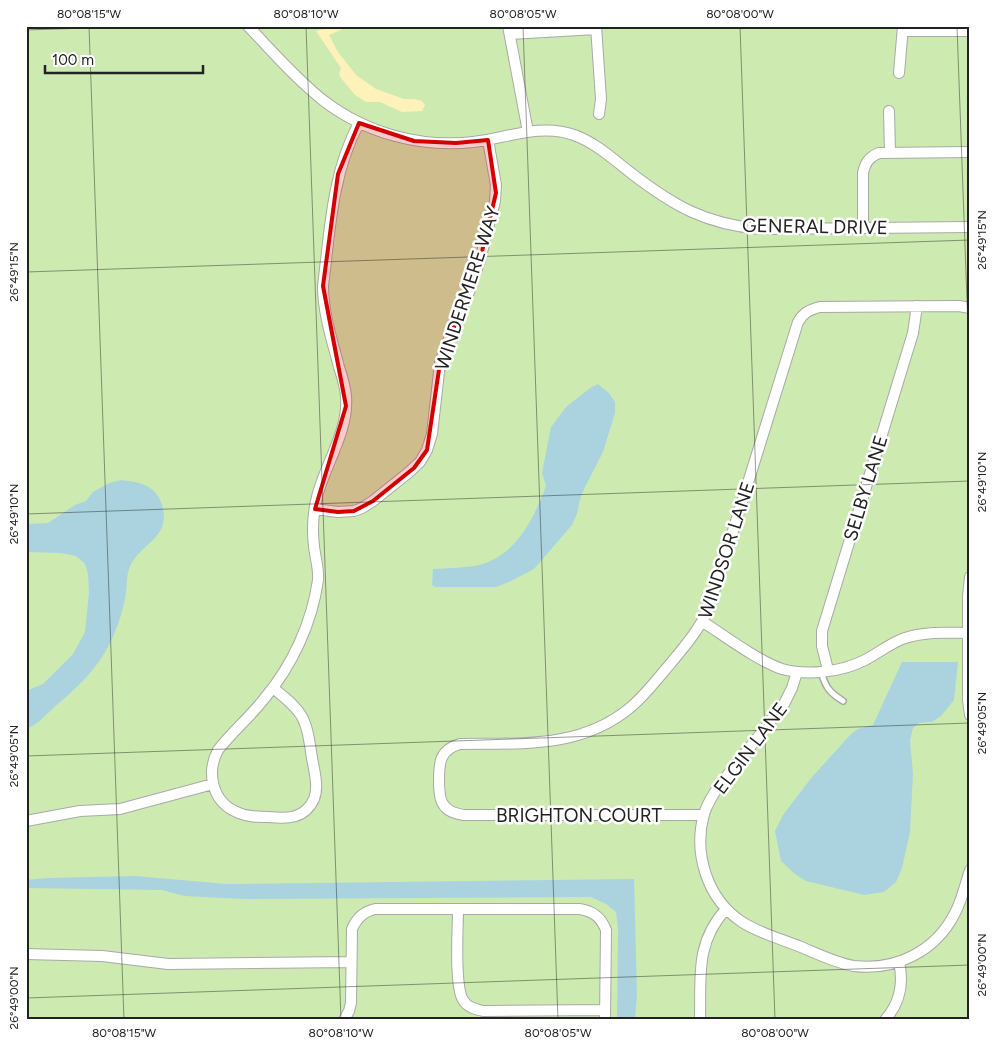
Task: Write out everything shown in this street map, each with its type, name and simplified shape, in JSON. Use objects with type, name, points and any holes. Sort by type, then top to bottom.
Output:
[{"type":"street","name":"GENERAL DRIVE","points":[[248,26],[323,101],[359,123],[414,141],[456,143],[488,140],[544,130],[574,135],[589,142],[664,198],[685,210],[714,221],[736,226],[760,229],[970,227]]},
{"type":"street","points":[[528,132],[509,30],[596,28],[601,100],[599,114]]},
{"type":"street","points":[[899,73],[903,28],[970,31]]},
{"type":"street","points":[[889,111],[890,153]]},
{"type":"street","points":[[273,688],[299,710],[306,726],[316,784],[314,799],[306,810],[294,818],[252,816],[237,812],[224,804],[213,784],[212,764],[218,750],[273,688],[298,646],[313,604],[318,572],[313,545],[315,509],[345,414],[345,389],[326,316],[323,286],[338,174],[345,151],[359,123]]},
{"type":"street","name":"WINDERMERE WAY","points":[[315,509],[338,512],[354,511],[362,508],[408,473],[420,462],[427,450],[432,434],[440,363],[444,348],[469,292],[480,260],[495,201],[496,185],[488,140]]},
{"type":"street","points":[[863,228],[863,173],[864,165],[871,156],[879,153],[970,152]]},
{"type":"street","points":[[917,306],[958,306],[970,308]]},
{"type":"street","name":"WINDSOR LANE","points":[[454,813],[442,803],[439,768],[440,760],[444,753],[453,746],[460,744],[556,741],[595,730],[621,715],[648,691],[703,622],[798,322],[802,315],[808,310],[820,307],[917,306]]},
{"type":"street","name":"SELBY LANE","points":[[824,671],[822,631],[913,333],[917,306]]},
{"type":"street","points":[[970,577],[968,596],[968,700],[970,715]]},
{"type":"street","points":[[703,622],[769,663],[782,669],[797,672],[824,671],[863,662],[896,641],[913,635],[969,633]]},
{"type":"street","name":"ELGIN LANE","points":[[797,672],[784,704],[717,789],[704,815],[701,837],[702,860],[712,889],[726,909],[754,929],[838,962],[868,967],[899,962],[926,948],[947,926],[961,899],[970,870]]},
{"type":"street","points":[[26,821],[80,810],[120,809],[213,784]]},
{"type":"street","name":"BRIGHTON COURT","points":[[454,813],[463,815],[704,815]]},
{"type":"street","points":[[344,1020],[350,1011],[351,1003],[352,929],[357,919],[368,911],[375,909],[458,909],[579,909],[593,913],[603,923],[606,930],[605,1015],[483,1010],[468,1006],[463,1000],[458,987],[458,909]]},
{"type":"street","points":[[700,1020],[703,950],[713,925],[726,909]]},
{"type":"street","points":[[26,954],[82,954],[160,963],[197,965],[235,962],[351,962]]},
{"type":"street","points":[[885,1020],[895,1006],[900,992],[902,977],[899,962]]},
{"type":"lane","points":[[824,671],[825,685],[830,692],[843,701]]},
{"type":"highlighted area","points":[[359,123],[414,141],[456,143],[488,140],[496,193],[480,260],[440,363],[427,450],[414,468],[373,501],[354,511],[338,512],[315,509],[346,406],[323,286],[338,174]]},
{"type":"green space","points":[[26,26],[970,26],[970,1020],[26,1020]]},
{"type":"sand","points":[[328,26],[350,26],[329,35],[338,52],[356,75],[376,89],[404,99],[422,101],[425,105],[422,111],[402,112],[380,102],[366,102],[355,95],[341,78],[339,74],[341,68],[316,31],[325,29]]},
{"type":"water","points":[[598,384],[609,393],[615,402],[615,413],[603,452],[585,487],[572,525],[534,569],[511,581],[496,587],[435,587],[432,585],[433,569],[474,566],[492,560],[503,553],[522,534],[536,511],[546,486],[542,473],[551,427],[566,407]]},
{"type":"water","points":[[121,480],[145,485],[154,491],[161,502],[164,514],[163,524],[154,539],[140,552],[129,569],[126,596],[121,616],[116,631],[102,657],[72,692],[39,721],[26,729],[26,691],[43,684],[73,654],[85,632],[89,593],[88,574],[85,564],[76,556],[61,553],[26,552],[26,524],[48,523],[75,505],[86,501],[93,492],[109,483]]},
{"type":"water","points":[[902,662],[958,662],[954,700],[941,716],[932,722],[919,723],[913,728],[910,740],[913,774],[910,832],[902,868],[896,882],[884,892],[864,895],[806,881],[781,861],[775,831],[783,815],[812,777],[852,733],[858,729],[873,725]]},
{"type":"water","points":[[135,876],[227,884],[634,879],[637,995],[635,1020],[617,1020],[618,928],[616,912],[606,904],[591,897],[244,899],[184,896],[162,890],[26,888],[26,880]]}]
